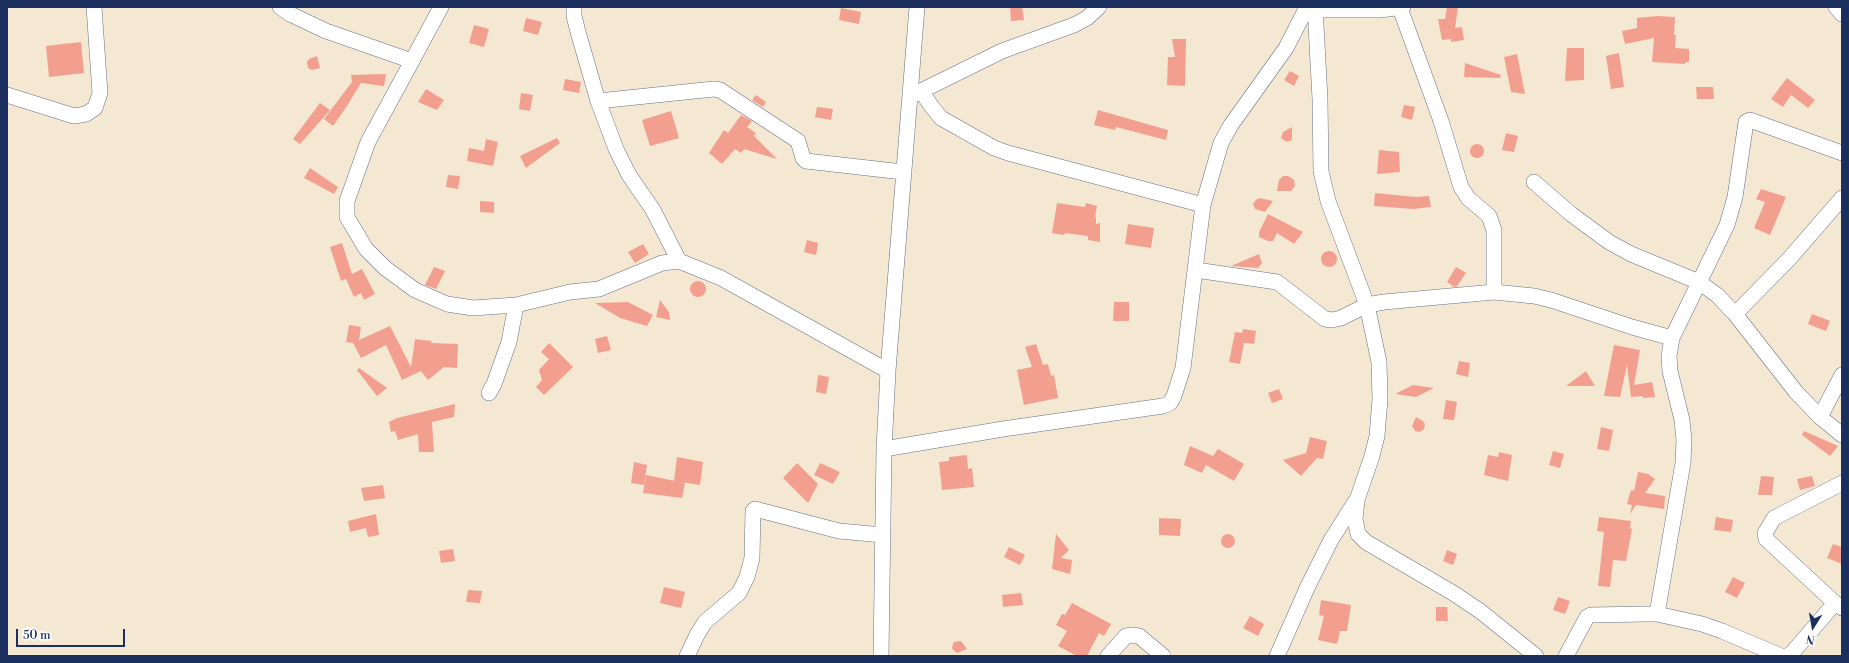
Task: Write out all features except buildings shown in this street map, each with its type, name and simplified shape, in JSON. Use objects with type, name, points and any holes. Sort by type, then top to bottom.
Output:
[{"type":"street","points":[[7,95],[74,116],[86,114],[95,108],[100,93],[94,7]]},
{"type":"street","points":[[280,7],[290,14],[326,32],[412,61]]},
{"type":"street","points":[[441,7],[368,142],[347,201],[347,217],[366,249],[385,268],[415,290],[447,304],[473,308],[516,305],[570,292],[599,289],[662,263],[679,261],[721,278],[888,371]]},
{"type":"street","points":[[574,7],[576,26],[598,101],[616,149],[628,175],[653,210],[679,261]]},
{"type":"street","points":[[881,656],[884,449],[888,371],[903,172],[915,94],[917,7]]},
{"type":"street","points":[[915,94],[1002,51],[1074,25],[1087,18],[1099,7]]},
{"type":"street","points":[[1836,7],[1842,14]]},
{"type":"street","points":[[1312,8],[1402,8],[1439,114],[1461,187],[1468,198],[1488,216],[1494,230],[1494,292]]},
{"type":"street","points":[[884,449],[1003,429],[1163,406],[1170,403],[1174,396],[1183,368],[1203,205],[1221,143],[1231,125],[1286,48],[1312,8]]},
{"type":"street","points":[[1312,8],[1320,98],[1321,171],[1328,201],[1367,305],[1378,362],[1380,399],[1377,436],[1357,500],[1355,519],[1358,534],[1366,542],[1453,592],[1536,656]]},
{"type":"street","points":[[598,101],[714,89],[720,90],[798,141],[803,158],[806,161],[903,172]]},
{"type":"street","points":[[915,94],[932,107],[942,118],[994,148],[1203,205]]},
{"type":"street","points":[[1657,614],[1683,462],[1684,448],[1682,420],[1670,372],[1669,356],[1672,338],[1727,225],[1735,197],[1748,121],[1842,153]]},
{"type":"street","points":[[1534,182],[1571,214],[1609,242],[1631,254],[1699,282],[1717,295],[1735,314],[1796,392],[1820,417],[1842,435]]},
{"type":"street","points":[[1735,314],[1789,260],[1842,198]]},
{"type":"street","points":[[1196,270],[1277,282],[1325,319],[1332,320],[1341,318],[1367,305],[1384,302],[1494,292],[1534,296],[1551,300],[1632,327],[1672,338]]},
{"type":"street","points":[[489,393],[494,384],[509,342],[516,305]]},
{"type":"street","points":[[1820,417],[1842,375]]},
{"type":"street","points":[[1787,656],[1792,653],[1838,606],[1766,539],[1766,533],[1774,518],[1842,483]]},
{"type":"street","points":[[1277,656],[1308,586],[1331,540],[1357,500]]},
{"type":"street","points":[[687,656],[705,622],[739,593],[748,577],[752,558],[753,511],[755,509],[839,531],[883,535]]},
{"type":"street","points":[[1566,656],[1587,617],[1591,615],[1657,614],[1702,624],[1781,656]]},
{"type":"street","points":[[1108,656],[1126,636],[1132,635],[1139,636],[1163,656]]}]
